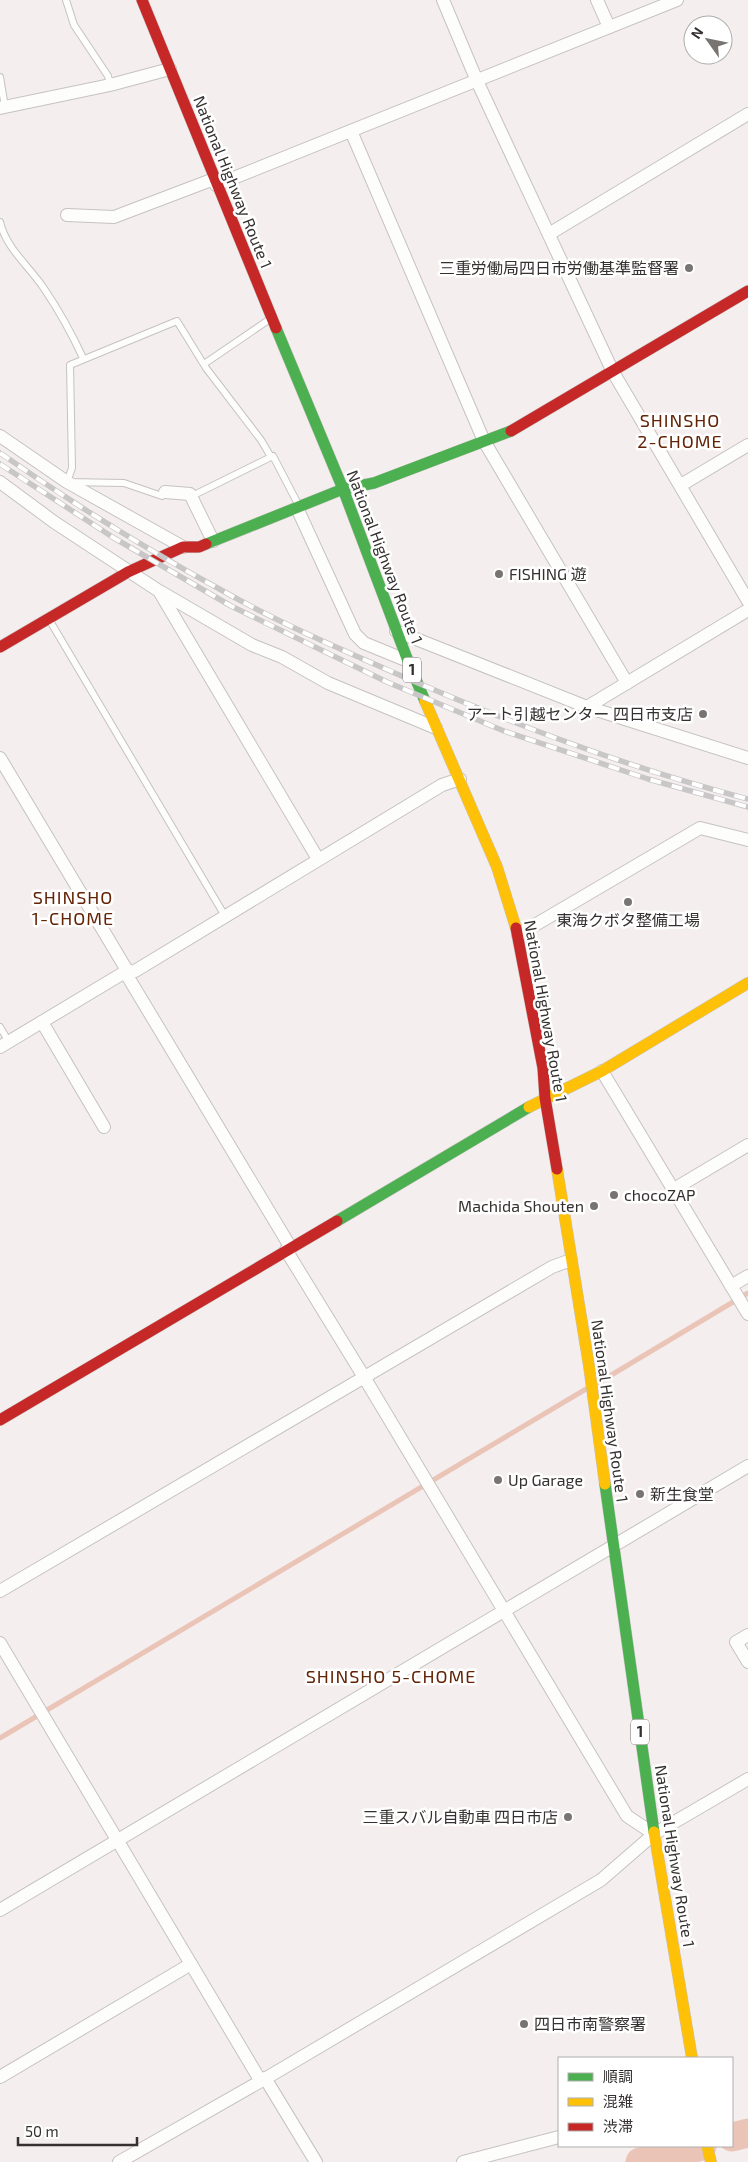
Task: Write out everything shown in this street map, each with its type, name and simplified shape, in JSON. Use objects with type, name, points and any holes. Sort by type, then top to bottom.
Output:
[{"type":"main road","name":"National Highway Route 1","points":[[142,0],[215,182],[343,489],[408,661],[497,867],[518,935],[543,1068],[545,1098],[588,1366],[654,1834],[692,2057]]},
{"type":"main road","points":[[0,647],[128,572],[183,547],[199,547],[343,489],[374,483],[516,430],[748,292]]},
{"type":"main road","points":[[0,1420],[545,1098],[602,1071],[748,983]]},
{"type":"main road","points":[[707,2147],[710,2162]]},
{"type":"street","points":[[444,0],[476,81],[613,372],[748,601]]},
{"type":"street","points":[[598,0],[609,27]]},
{"type":"street","points":[[67,215],[114,217],[215,182],[351,131],[677,0]]},
{"type":"street","points":[[2,108],[110,85],[170,69]]},
{"type":"street","points":[[549,234],[748,114]]},
{"type":"street","points":[[351,131],[484,442],[627,683]]},
{"type":"street","points":[[0,436],[67,482],[183,547]]},
{"type":"street","points":[[681,485],[748,445]]},
{"type":"street","points":[[0,482],[128,572],[252,645],[282,658],[328,684],[438,728]]},
{"type":"street","points":[[165,492],[190,494],[192,496],[213,541]]},
{"type":"street","points":[[298,507],[355,634],[364,643],[408,661]]},
{"type":"street","points":[[159,591],[318,859]]},
{"type":"street","points":[[587,707],[748,610]]},
{"type":"street","points":[[396,631],[587,707],[748,758]]},
{"type":"street","points":[[0,758],[364,1377],[627,1816],[654,1834]]},
{"type":"street","points":[[4,1045],[126,972],[134,971],[442,785],[460,779]]},
{"type":"street","points":[[518,935],[700,828],[748,840]]},
{"type":"street","points":[[42,1022],[104,1126]]},
{"type":"street","points":[[602,1071],[747,1311]]},
{"type":"street","points":[[674,1189],[748,1145]]},
{"type":"street","points":[[0,1591],[552,1266],[572,1260]]},
{"type":"street","points":[[732,1288],[748,1276]]},
{"type":"street","points":[[0,1910],[504,1611],[614,1548],[748,1466]]},
{"type":"street","points":[[748,1635],[736,1642],[748,1662]]},
{"type":"street","points":[[0,1644],[191,1964],[316,2162]]},
{"type":"street","points":[[119,2162],[602,1880],[654,1834],[748,1779]]},
{"type":"street","points":[[0,2078],[191,1964]]},
{"type":"street","points":[[463,2162],[558,2137]]},
{"type":"lane","points":[[66,0],[74,25],[108,76],[110,85]]},
{"type":"lane","points":[[0,77],[2,108]]},
{"type":"lane","points":[[0,222],[3,236],[42,286],[83,358]]},
{"type":"lane","points":[[204,364],[271,318]]},
{"type":"lane","points":[[165,492],[162,496],[124,483],[67,482],[72,468],[70,365],[177,320],[204,364],[261,440],[271,457],[273,456],[298,507]]},
{"type":"lane","points":[[192,496],[271,457]]},
{"type":"lane","points":[[48,618],[225,916]]},
{"type":"lane","points":[[0,1027],[4,1045]]},
{"type":"waterway","points":[[598,1383],[748,1293]]},
{"type":"waterway","points":[[0,1738],[586,1389]]},
{"type":"waterway","points":[[733,2137],[748,2133]]},
{"type":"waterway","points":[[640,2162],[698,2147]]},
{"type":"railway","points":[[0,453],[82,508],[166,559],[246,603],[316,638],[452,697],[577,746],[620,761],[748,799]]},
{"type":"railway","points":[[0,464],[114,538],[231,606],[387,682],[504,731],[648,779],[748,807]]},
{"type":"traffic: fast","points":[[276,328],[343,489],[425,701]]},
{"type":"traffic: fast","points":[[206,544],[343,489],[374,483],[511,431]]},
{"type":"traffic: fast","points":[[337,1221],[529,1107]]},
{"type":"traffic: fast","points":[[605,1484],[654,1832]]},
{"type":"traffic: slow","points":[[425,701],[497,867],[516,928]]},
{"type":"traffic: slow","points":[[529,1107],[602,1071],[748,983]]},
{"type":"traffic: slow","points":[[557,1169],[589,1366],[605,1484]]},
{"type":"traffic: slow","points":[[654,1832],[692,2057]]},
{"type":"traffic: slow","points":[[707,2147],[711,2162]]},
{"type":"traffic: jam","points":[[142,0],[276,328]]},
{"type":"traffic: jam","points":[[511,431],[748,291]]},
{"type":"traffic: jam","points":[[0,647],[128,572],[183,547],[199,547],[206,544]]},
{"type":"traffic: jam","points":[[516,928],[543,1068],[545,1098],[557,1169]]},
{"type":"traffic: jam","points":[[0,1420],[337,1221]]},
{"type":"place","name":"三重労働局四日市労働基準監督署","points":[[689,268]]},
{"type":"place","name":"FISHING 遊","points":[[499,574]]},
{"type":"place","name":"アート引越センター 四日市支店","points":[[703,714]]},
{"type":"place","name":"東海クボタ整備工場","points":[[628,902]]},
{"type":"place","name":"chocoZAP","points":[[614,1195]]},
{"type":"place","name":"Machida Shouten","points":[[594,1206]]},
{"type":"place","name":"Up Garage","points":[[498,1480]]},
{"type":"place","name":"新生食堂","points":[[640,1494]]},
{"type":"place","name":"三重スバル自動車 四日市店","points":[[568,1817]]},
{"type":"place","name":"四日市南警察署","points":[[524,2024]]},
{"type":"district","name":"SHINSHO 2-CHOME","points":[[680,431]]},
{"type":"district","name":"SHINSHO 1-CHOME","points":[[73,908]]},
{"type":"district","name":"SHINSHO 5-CHOME","points":[[391,1677]]}]
